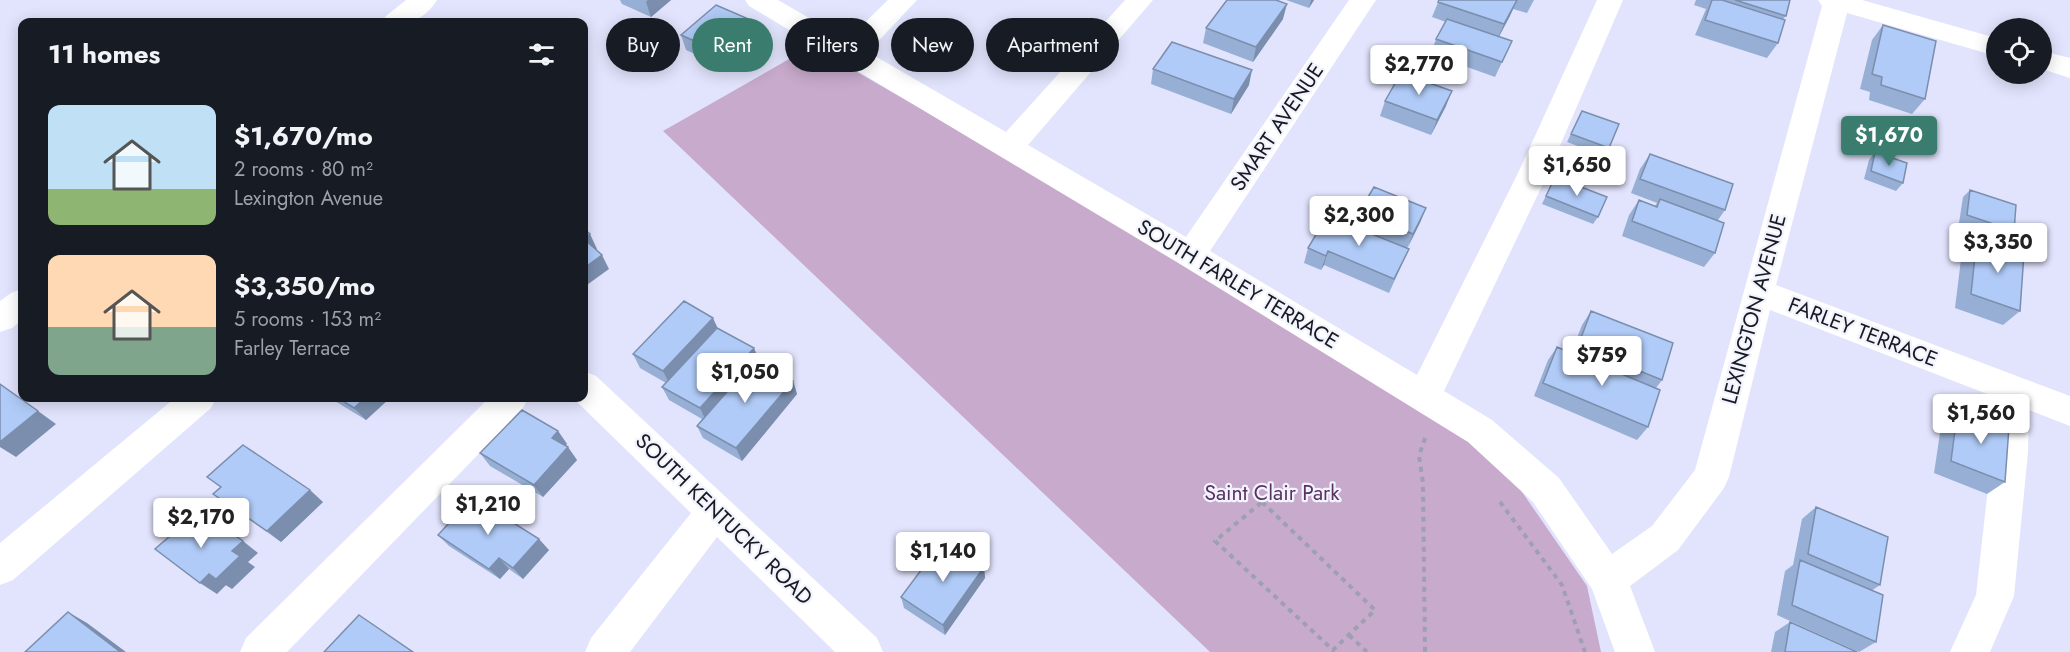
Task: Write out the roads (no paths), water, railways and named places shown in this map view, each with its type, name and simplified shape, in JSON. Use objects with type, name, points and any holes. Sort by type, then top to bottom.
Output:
[{"type":"street","name":"SOUTH FARLEY TERRACE","points":[[758,0],[789,18]]},
{"type":"street","points":[[879,25],[904,0]]},
{"type":"street","points":[[1009,147],[1140,0]]},
{"type":"street","name":"SMART AVENUE","points":[[1191,255],[1363,0]]},
{"type":"street","points":[[1425,397],[1534,171],[1610,0]]},
{"type":"street","points":[[1834,1],[1986,44]]},
{"type":"street","name":"LEXINGTON AVENUE","points":[[1608,579],[1665,538],[1711,477],[1834,1]]},
{"type":"street","points":[[2052,63],[2070,68]]},
{"type":"street","name":"SOUTH FARLEY TERRACE","points":[[879,71],[1191,255],[1480,431],[1546,490],[1608,579],[1635,652]]},
{"type":"street","name":"FARLEY TERRACE","points":[[1758,292],[2070,411]]},
{"type":"street","points":[[0,319],[18,305]]},
{"type":"street","points":[[1970,652],[1995,596],[2010,452],[2012,389]]},
{"type":"street","name":"SOUTH KENTUCKY ROAD","points":[[588,390],[863,652]]},
{"type":"street","points":[[0,567],[194,402]]},
{"type":"street","points":[[260,652],[507,402]]},
{"type":"street","points":[[605,652],[716,510]]},
{"type":"park label","name":"Saint Clair Park","points":[[1272,493]]}]
